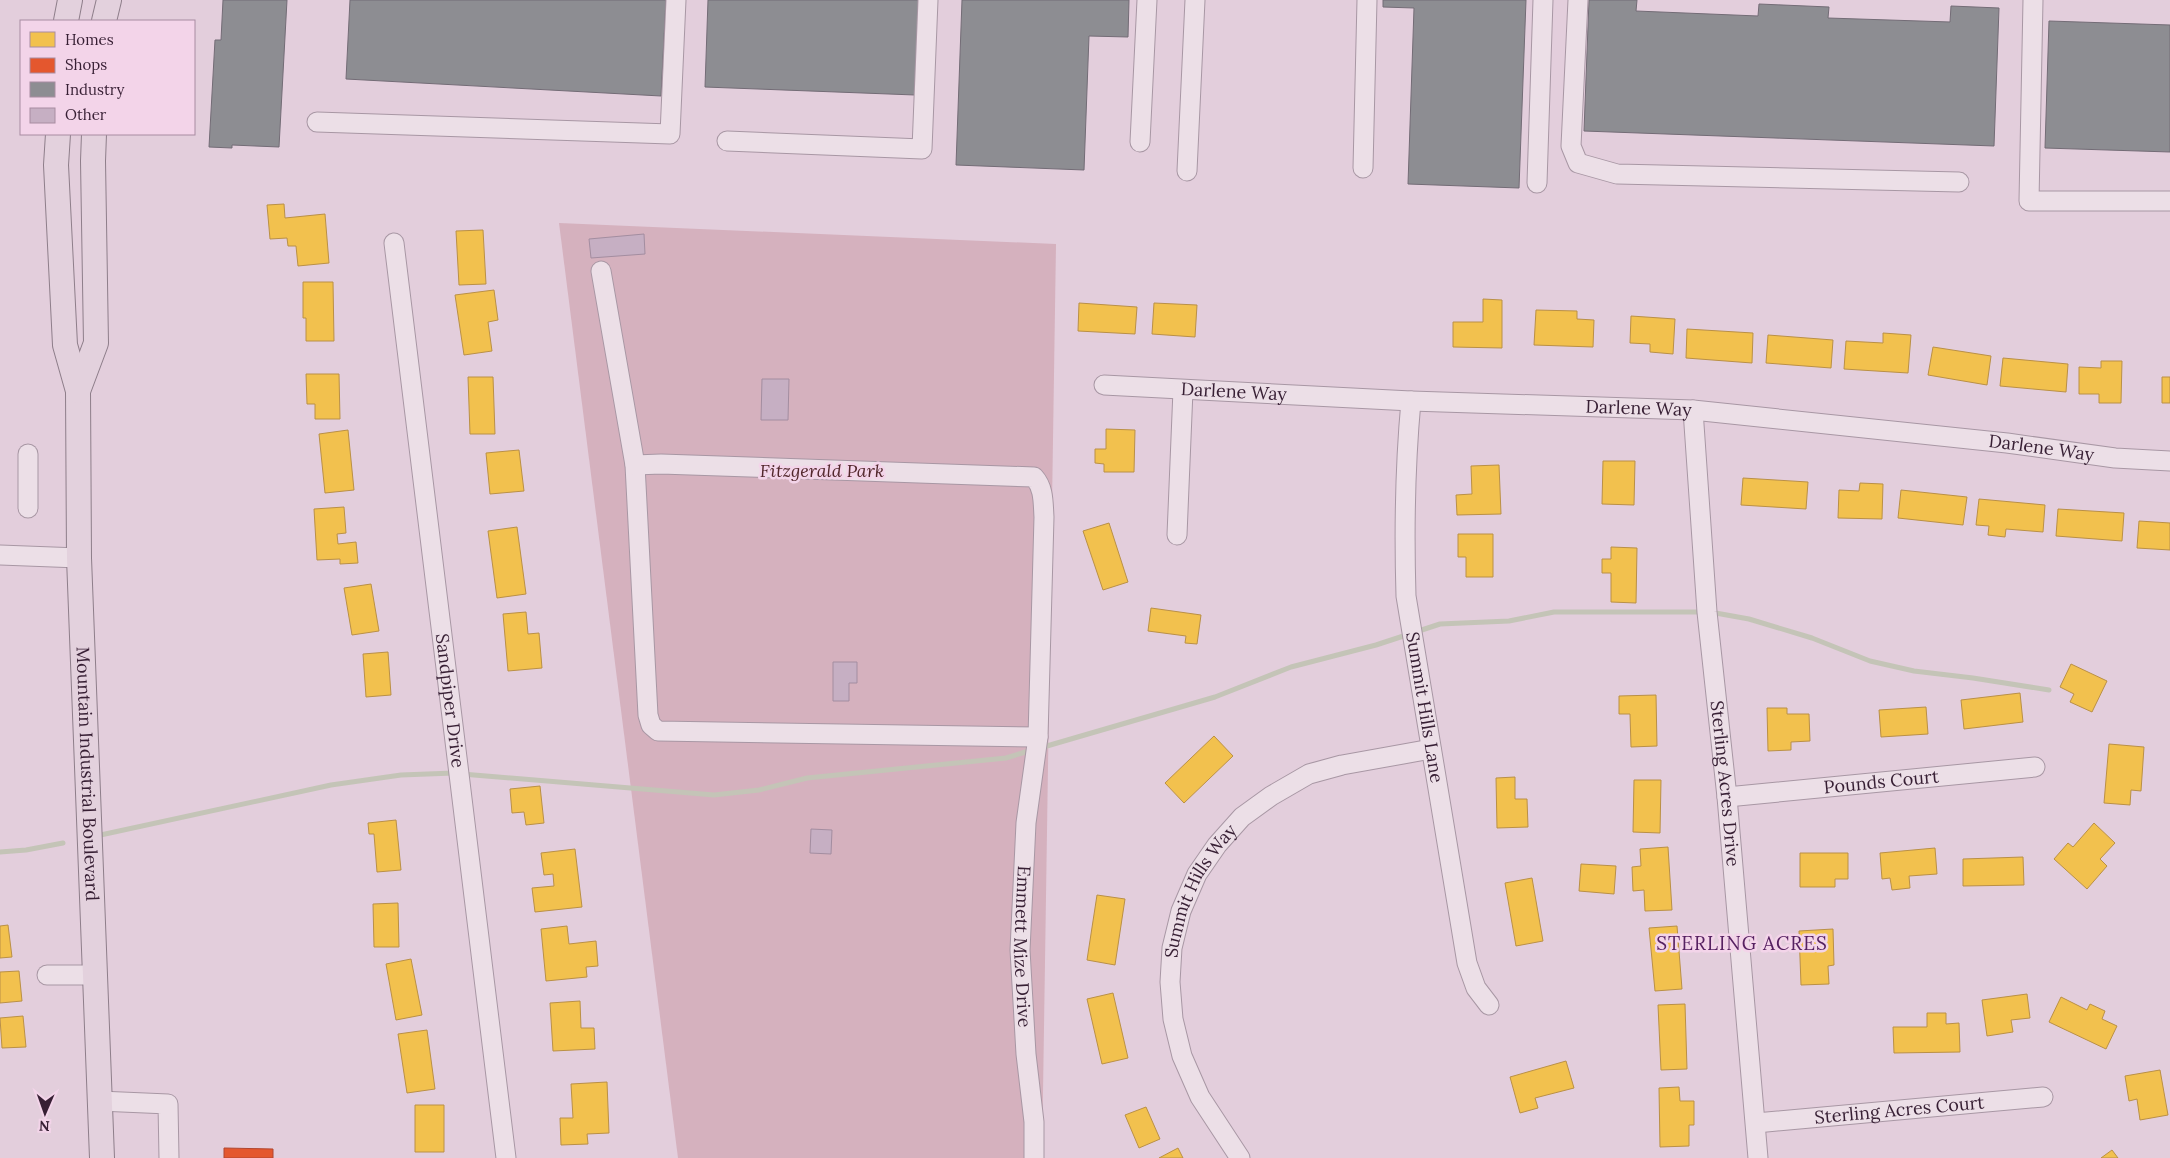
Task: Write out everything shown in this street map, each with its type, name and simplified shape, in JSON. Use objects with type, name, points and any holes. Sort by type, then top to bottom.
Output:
[{"type":"main road","points":[[66,20],[70,0]]},
{"type":"main road","points":[[104,20],[109,0]]},
{"type":"main road","name":"Mountain Industrial Boulevard","points":[[58,135],[56,165],[65,345],[78,392],[79,558],[102,1158]]},
{"type":"main road","name":"Mountain Industrial Boulevard","points":[[78,392],[96,343],[94,135]]},
{"type":"street","points":[[316,122],[670,134],[676,0]]},
{"type":"street","points":[[727,141],[922,149],[928,0]]},
{"type":"street","points":[[1140,142],[1147,0]]},
{"type":"street","points":[[1187,171],[1195,0]]},
{"type":"street","points":[[1363,168],[1367,0]]},
{"type":"street","points":[[1537,183],[1543,0]]},
{"type":"street","points":[[1578,0],[1571,146],[1578,163],[1617,174],[1959,182]]},
{"type":"street","points":[[2033,0],[2028,201],[2170,201]]},
{"type":"street","name":"Sandpiper Drive","points":[[394,243],[506,1158]]},
{"type":"street","points":[[600,271],[635,465],[636,516],[648,715],[651,725],[658,731],[1038,737]]},
{"type":"street","name":"Darlene Way","points":[[1104,385],[1412,401],[1693,410],[2007,443],[2115,458],[2170,461]]},
{"type":"street","points":[[1177,535],[1183,390]]},
{"type":"street","name":"Summit Hills Lane","points":[[1412,401],[1406,458],[1406,596],[1467,963],[1476,988],[1489,1005]]},
{"type":"street","name":"Sterling Acres Drive","points":[[1693,410],[1707,612],[1727,796],[1758,1158]]},
{"type":"street","points":[[28,454],[28,508]]},
{"type":"street","name":"Emmett Mize Drive","points":[[635,465],[661,464],[1034,477],[1042,490],[1044,517],[1038,737],[1026,823],[1020,950],[1026,1054],[1034,1122],[1034,1158]]},
{"type":"street","points":[[0,555],[79,558]]},
{"type":"street","name":"Summit Hills Way","points":[[1240,1158],[1200,1097],[1182,1056],[1173,1019],[1170,982],[1172,948],[1181,911],[1197,874],[1217,845],[1242,817],[1271,796],[1309,774],[1342,765],[1431,748]]},
{"type":"street","name":"Pounds Court","points":[[1727,796],[2035,767]]},
{"type":"street","points":[[47,975],[94,975]]},
{"type":"street","name":"Sterling Acres Court","points":[[1756,1123],[2043,1097]]},
{"type":"street","points":[[99,1101],[168,1104],[169,1158]]},
{"type":"green space","name":"Fitzgerald Park","points":[[559,223],[1056,244],[1042,1158],[678,1158]]},
{"type":"building: Homes","points":[[284,204],[285,218],[325,214],[329,263],[298,266],[296,246],[288,246],[287,238],[270,239],[267,205]]},
{"type":"building: Homes","points":[[483,230],[486,284],[459,285],[456,231]]},
{"type":"building: Homes","points":[[303,282],[333,282],[334,341],[306,341],[306,318],[303,318]]},
{"type":"building: Homes","points":[[494,290],[498,320],[488,322],[492,351],[464,355],[455,295]]},
{"type":"building: Homes","points":[[1483,299],[1502,300],[1502,348],[1453,347],[1453,322],[1483,322]]},
{"type":"building: Homes","points":[[1079,303],[1137,307],[1135,334],[1078,331]]},
{"type":"building: Homes","points":[[1154,303],[1197,305],[1195,337],[1152,334]]},
{"type":"building: Homes","points":[[1536,310],[1577,311],[1577,319],[1594,320],[1593,347],[1534,345]]},
{"type":"building: Homes","points":[[1631,316],[1675,319],[1673,354],[1650,352],[1650,344],[1630,343]]},
{"type":"building: Homes","points":[[1687,329],[1753,333],[1752,363],[1686,358]]},
{"type":"building: Homes","points":[[1883,333],[1911,335],[1908,373],[1844,369],[1846,341],[1883,343]]},
{"type":"building: Homes","points":[[1768,335],[1833,340],[1831,368],[1766,363]]},
{"type":"building: Homes","points":[[1933,347],[1991,356],[1987,385],[1928,375]]},
{"type":"building: Homes","points":[[2003,358],[2068,364],[2066,392],[2000,386]]},
{"type":"building: Homes","points":[[2101,361],[2122,361],[2121,403],[2099,403],[2099,394],[2079,394],[2079,367],[2101,368]]},
{"type":"building: Homes","points":[[306,374],[339,374],[340,419],[315,419],[315,404],[307,404]]},
{"type":"building: Homes","points":[[468,377],[493,377],[495,434],[470,434]]},
{"type":"building: Homes","points":[[2162,377],[2170,377],[2170,403],[2162,403]]},
{"type":"building: Homes","points":[[1106,429],[1135,430],[1134,472],[1104,472],[1104,464],[1095,463],[1095,449],[1106,449]]},
{"type":"building: Homes","points":[[348,430],[354,490],[325,493],[319,434]]},
{"type":"building: Homes","points":[[519,450],[524,491],[490,494],[486,453]]},
{"type":"building: Homes","points":[[1603,461],[1635,461],[1634,505],[1602,504]]},
{"type":"building: Homes","points":[[1499,465],[1501,514],[1457,515],[1456,495],[1472,494],[1471,466]]},
{"type":"building: Homes","points":[[1743,478],[1808,482],[1806,509],[1741,505]]},
{"type":"building: Homes","points":[[1860,483],[1883,484],[1882,519],[1838,518],[1839,490],[1859,491]]},
{"type":"building: Homes","points":[[1901,490],[1967,497],[1963,525],[1898,518]]},
{"type":"building: Homes","points":[[1979,499],[2045,505],[2043,532],[2006,529],[2005,537],[1988,535],[1989,526],[1976,525]]},
{"type":"building: Homes","points":[[344,507],[346,533],[337,534],[338,544],[356,542],[358,563],[340,564],[340,559],[317,560],[314,509]]},
{"type":"building: Homes","points":[[2058,509],[2124,513],[2122,541],[2056,536]]},
{"type":"building: Homes","points":[[2139,521],[2170,523],[2170,550],[2137,548]]},
{"type":"building: Homes","points":[[1109,523],[1128,582],[1103,590],[1083,531]]},
{"type":"building: Homes","points":[[517,527],[526,594],[497,598],[488,531]]},
{"type":"building: Homes","points":[[1458,534],[1493,534],[1493,577],[1466,577],[1466,557],[1458,557]]},
{"type":"building: Homes","points":[[1611,547],[1637,548],[1636,603],[1611,602],[1611,573],[1602,573],[1602,559],[1611,559]]},
{"type":"building: Homes","points":[[371,584],[379,631],[352,635],[344,588]]},
{"type":"building: Homes","points":[[1151,608],[1201,615],[1197,644],[1185,643],[1186,636],[1148,631]]},
{"type":"building: Homes","points":[[526,612],[528,634],[539,633],[542,668],[508,671],[503,614]]},
{"type":"building: Homes","points":[[388,652],[391,695],[366,697],[363,654]]},
{"type":"building: Homes","points":[[2071,664],[2107,681],[2092,712],[2070,702],[2074,694],[2060,687]]},
{"type":"building: Homes","points":[[2020,693],[2023,722],[1964,729],[1961,700]]},
{"type":"building: Homes","points":[[1656,695],[1657,746],[1631,747],[1630,714],[1619,714],[1619,696]]},
{"type":"building: Homes","points":[[1926,707],[1928,734],[1881,737],[1879,710]]},
{"type":"building: Homes","points":[[1767,708],[1787,708],[1787,714],[1809,714],[1810,741],[1791,742],[1791,750],[1768,751]]},
{"type":"building: Homes","points":[[1214,736],[1233,756],[1184,803],[1165,783]]},
{"type":"building: Homes","points":[[2109,744],[2144,747],[2141,791],[2131,790],[2130,805],[2104,803]]},
{"type":"building: Homes","points":[[1515,777],[1515,799],[1527,799],[1528,827],[1497,828],[1496,778]]},
{"type":"building: Homes","points":[[1634,780],[1661,780],[1660,833],[1633,832]]},
{"type":"building: Homes","points":[[540,786],[544,823],[526,825],[524,812],[512,813],[510,789]]},
{"type":"building: Homes","points":[[396,820],[401,870],[377,872],[374,834],[369,834],[368,823]]},
{"type":"building: Homes","points":[[2094,823],[2115,843],[2100,859],[2107,866],[2087,889],[2054,859],[2068,843],[2073,847]]},
{"type":"building: Homes","points":[[1668,847],[1672,910],[1645,911],[1644,890],[1633,891],[1632,867],[1641,866],[1640,849]]},
{"type":"building: Homes","points":[[1935,848],[1937,874],[1909,876],[1910,888],[1892,890],[1890,878],[1882,879],[1880,853]]},
{"type":"building: Homes","points":[[575,849],[582,907],[535,912],[532,888],[554,886],[553,874],[544,875],[541,853]]},
{"type":"building: Homes","points":[[1800,853],[1848,853],[1848,879],[1835,879],[1835,887],[1800,887]]},
{"type":"building: Homes","points":[[2023,857],[2024,885],[1963,886],[1963,859]]},
{"type":"building: Homes","points":[[1581,864],[1616,866],[1614,894],[1579,891]]},
{"type":"building: Homes","points":[[1532,878],[1543,941],[1516,946],[1505,883]]},
{"type":"building: Homes","points":[[1097,895],[1125,899],[1115,965],[1087,960]]},
{"type":"building: Homes","points":[[398,903],[399,947],[374,947],[373,904]]},
{"type":"building: Homes","points":[[8,925],[12,957],[0,958],[0,926]]},
{"type":"building: Homes","points":[[567,926],[569,944],[596,941],[598,966],[586,967],[587,977],[546,981],[541,929]]},
{"type":"building: Homes","points":[[1677,926],[1682,989],[1655,991],[1649,928]]},
{"type":"building: Homes","points":[[1833,929],[1834,965],[1828,966],[1829,984],[1801,985],[1799,931]]},
{"type":"building: Homes","points":[[411,959],[422,1015],[396,1020],[386,964]]},
{"type":"building: Homes","points":[[19,971],[22,1001],[0,1003],[0,972]]},
{"type":"building: Homes","points":[[1113,993],[1128,1058],[1102,1064],[1087,999]]},
{"type":"building: Homes","points":[[2027,994],[2030,1018],[2011,1020],[2013,1032],[1987,1036],[1982,1000]]},
{"type":"building: Homes","points":[[2061,997],[2087,1010],[2090,1004],[2105,1011],[2102,1019],[2117,1026],[2106,1049],[2049,1022]]},
{"type":"building: Homes","points":[[580,1001],[581,1028],[594,1028],[595,1049],[553,1051],[550,1003]]},
{"type":"building: Homes","points":[[1685,1004],[1687,1069],[1661,1070],[1658,1005]]},
{"type":"building: Homes","points":[[1927,1013],[1946,1013],[1946,1024],[1959,1023],[1960,1052],[1894,1053],[1893,1027],[1927,1027]]},
{"type":"building: Homes","points":[[23,1016],[26,1047],[2,1048],[0,1018]]},
{"type":"building: Homes","points":[[427,1030],[435,1089],[407,1093],[398,1034]]},
{"type":"building: Homes","points":[[1566,1061],[1574,1088],[1535,1098],[1538,1108],[1520,1113],[1510,1077]]},
{"type":"building: Homes","points":[[2160,1070],[2168,1115],[2140,1120],[2137,1099],[2129,1101],[2125,1076]]},
{"type":"building: Homes","points":[[607,1082],[609,1133],[587,1134],[588,1144],[561,1145],[560,1118],[573,1118],[571,1084]]},
{"type":"building: Homes","points":[[1679,1087],[1680,1101],[1694,1101],[1694,1125],[1689,1125],[1689,1146],[1660,1147],[1659,1088]]},
{"type":"building: Homes","points":[[415,1105],[444,1105],[444,1152],[415,1152]]},
{"type":"building: Homes","points":[[1146,1107],[1160,1139],[1139,1148],[1125,1115]]},
{"type":"building: Homes","points":[[1178,1148],[1183,1158],[1159,1158]]},
{"type":"building: Homes","points":[[2112,1150],[2118,1158],[2101,1158]]},
{"type":"building: Shops","points":[[224,1148],[273,1149],[273,1158],[224,1158]]},
{"type":"building: Industry","points":[[223,0],[287,0],[279,147],[232,145],[232,148],[209,147],[215,40],[221,40]]},
{"type":"building: Industry","points":[[350,0],[666,0],[661,96],[346,79]]},
{"type":"building: Industry","points":[[708,0],[919,0],[915,95],[705,87]]},
{"type":"building: Industry","points":[[962,0],[1129,0],[1128,37],[1089,36],[1084,170],[956,165]]},
{"type":"building: Industry","points":[[1383,0],[1526,0],[1519,188],[1408,184],[1414,8],[1383,7]]},
{"type":"building: Industry","points":[[1589,0],[1637,0],[1636,11],[1758,16],[1759,4],[1829,7],[1828,18],[1950,22],[1951,6],[1999,8],[1994,146],[1584,131]]},
{"type":"building: Industry","points":[[2049,21],[2170,25],[2170,152],[2045,148]]},
{"type":"building: Other","points":[[644,234],[645,254],[591,258],[589,239]]},
{"type":"building: Other","points":[[762,379],[789,379],[788,420],[761,420]]},
{"type":"building: Other","points":[[833,662],[857,662],[857,683],[849,683],[849,701],[833,701]]},
{"type":"building: Other","points":[[811,829],[832,830],[831,854],[810,853]]},
{"type":"waterway","points":[[1040,748],[1215,697],[1291,667],[1376,645],[1440,624],[1509,621],[1554,612],[1710,612],[1749,619],[1812,638],[1870,661],[1914,671],[2049,690]]},
{"type":"waterway","points":[[462,774],[714,795],[759,790],[807,778],[1006,758],[1032,750]]},
{"type":"waterway","points":[[96,836],[331,785],[401,775],[454,773]]},
{"type":"waterway","points":[[0,852],[26,850],[63,843]]},
{"type":"district","name":"STERLING ACRES","points":[[1742,943]]}]
